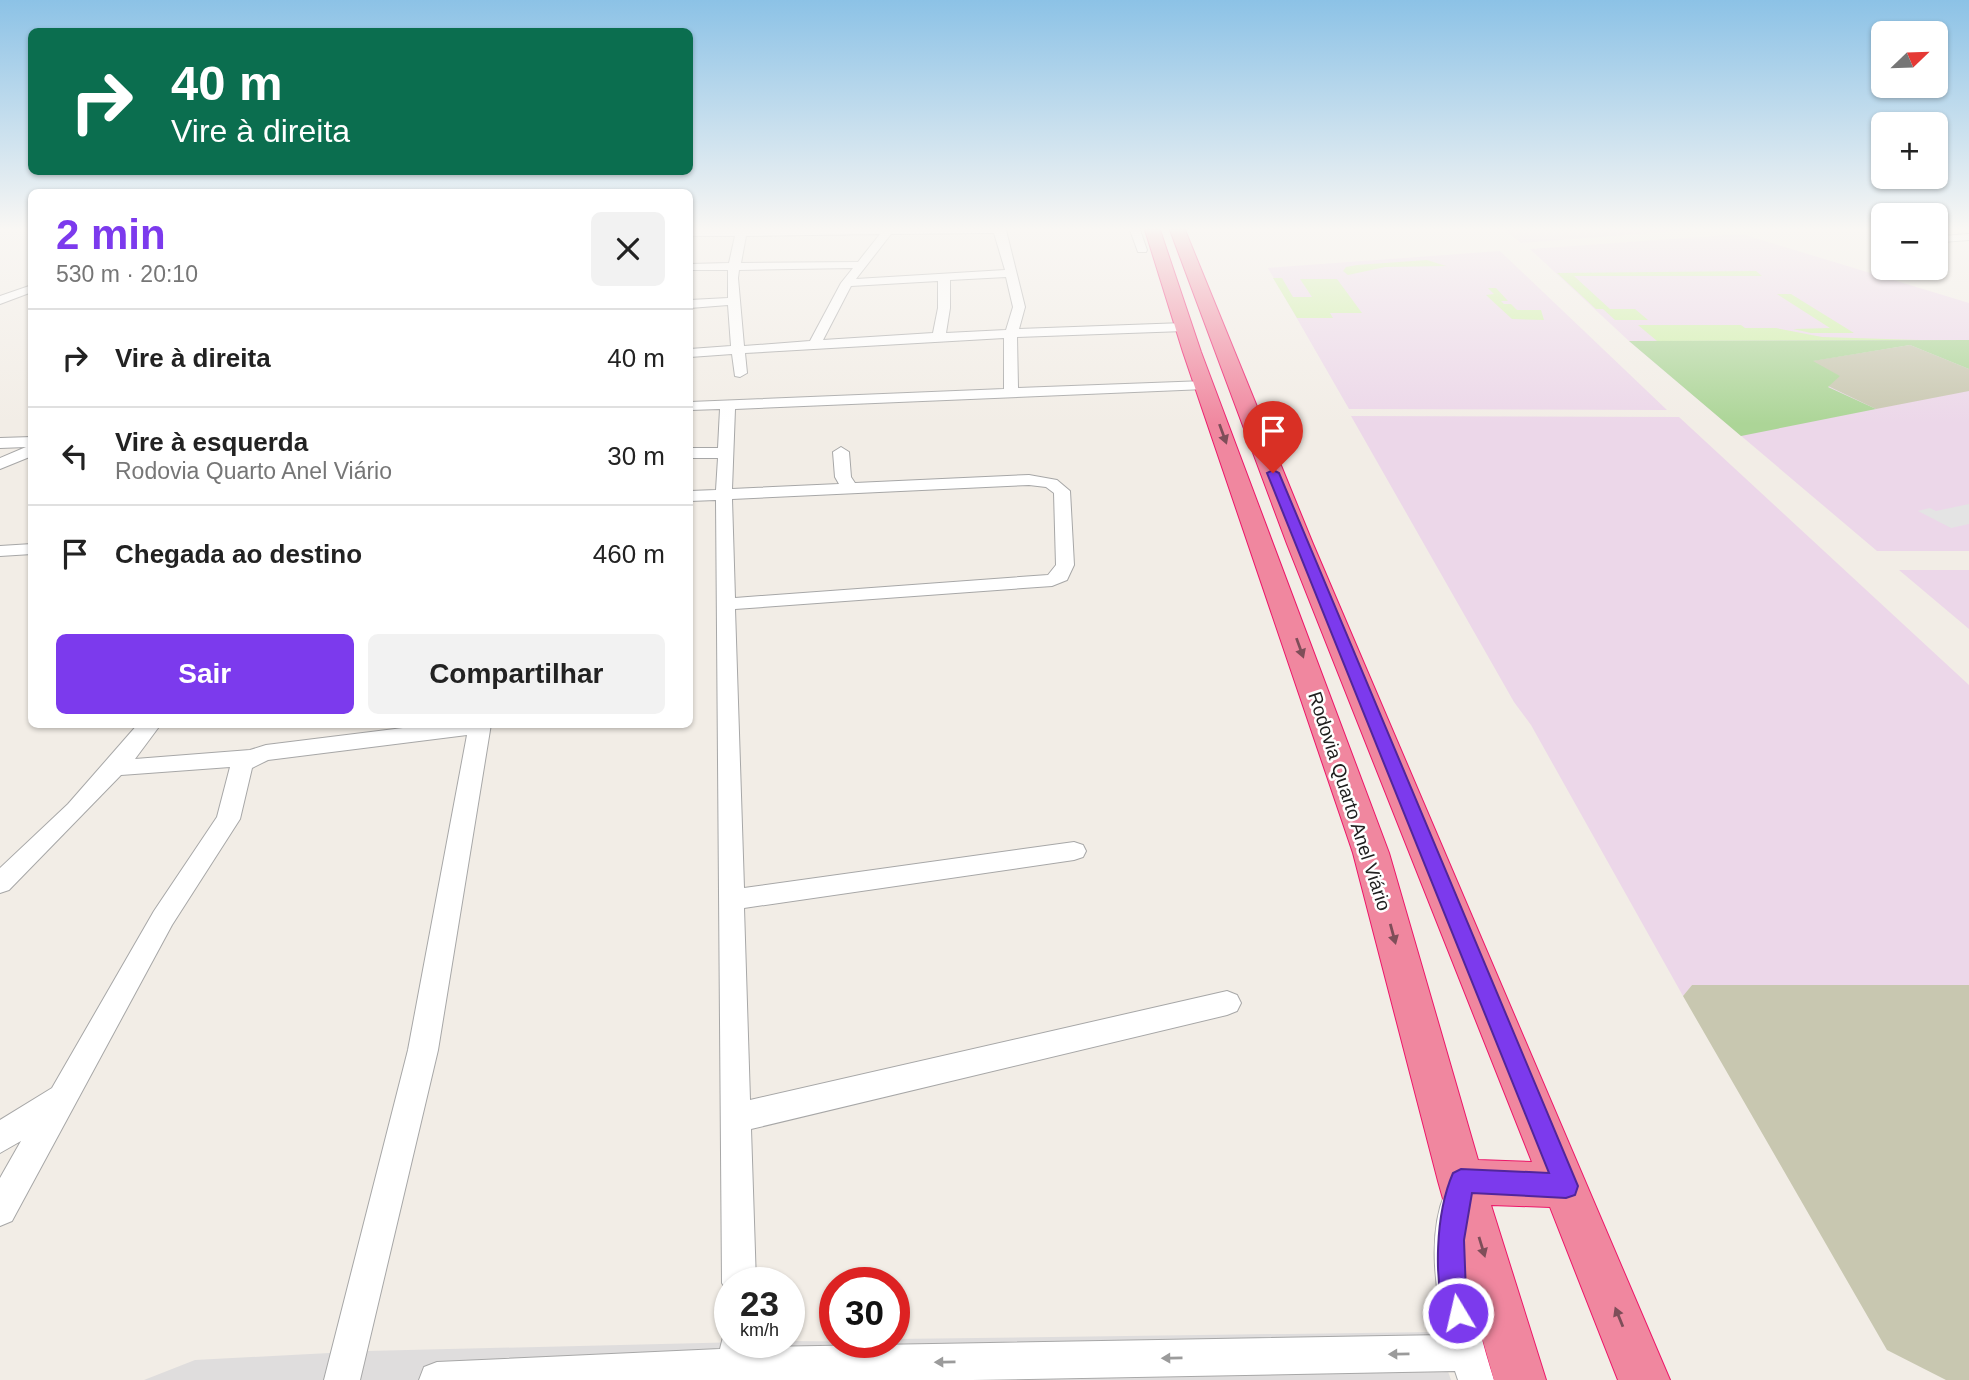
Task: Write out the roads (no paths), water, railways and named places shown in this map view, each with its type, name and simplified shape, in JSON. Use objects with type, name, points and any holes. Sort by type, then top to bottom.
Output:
[{"type":"highway","name":"Rodovia Quarto Anel Viário","points":[[1174,294],[1186,335],[1220,382],[1300,544],[1644,1380]]},
{"type":"highway","name":"Rodovia Quarto Anel Viário","points":[[1192,294],[1222,343],[1220,382],[1371,853],[1461,1181],[1520,1380]]},
{"type":"highway","points":[[1186,335],[1222,343]]},
{"type":"highway","points":[[1461,1181],[1566,1186]]},
{"type":"street","points":[[734,294],[740,373]]},
{"type":"street","points":[[815,344],[841,294]]},
{"type":"street","points":[[939,337],[944,294]]},
{"type":"street","points":[[1011,393],[1008,358],[1011,333],[1019,307],[1016,294]]},
{"type":"street","points":[[693,304],[734,301]]},
{"type":"street","points":[[693,353],[1011,333],[1186,335]]},
{"type":"street","points":[[693,406],[1220,382]]},
{"type":"street","points":[[728,404],[724,493],[739,1267]]},
{"type":"street","points":[[0,443],[28,442]]},
{"type":"street","points":[[0,464],[28,452]]},
{"type":"street","points":[[841,452],[844,477],[849,487]]},
{"type":"street","points":[[693,453],[726,453]]},
{"type":"street","points":[[693,496],[1029,480],[1056,485],[1062,491],[1063,571],[1052,580],[726,604]]},
{"type":"street","points":[[0,551],[28,549]]},
{"type":"street","points":[[0,883],[115,768],[147,728]]},
{"type":"street","points":[[115,768],[250,758],[266,753],[457,728]]},
{"type":"street","points":[[342,1380],[424,1050],[479,728]]},
{"type":"street","points":[[0,1210],[179,891],[228,819],[235,804],[239,766],[250,758]]},
{"type":"street","points":[[732,900],[1074,850]]},
{"type":"street","points":[[736,1118],[1227,1003]]},
{"type":"street","points":[[0,1138],[36,1116],[64,1093]]},
{"type":"street","points":[[438,1380],[737,1363],[1472,1366],[1452,1280],[1451,1240],[1461,1181]]}]
